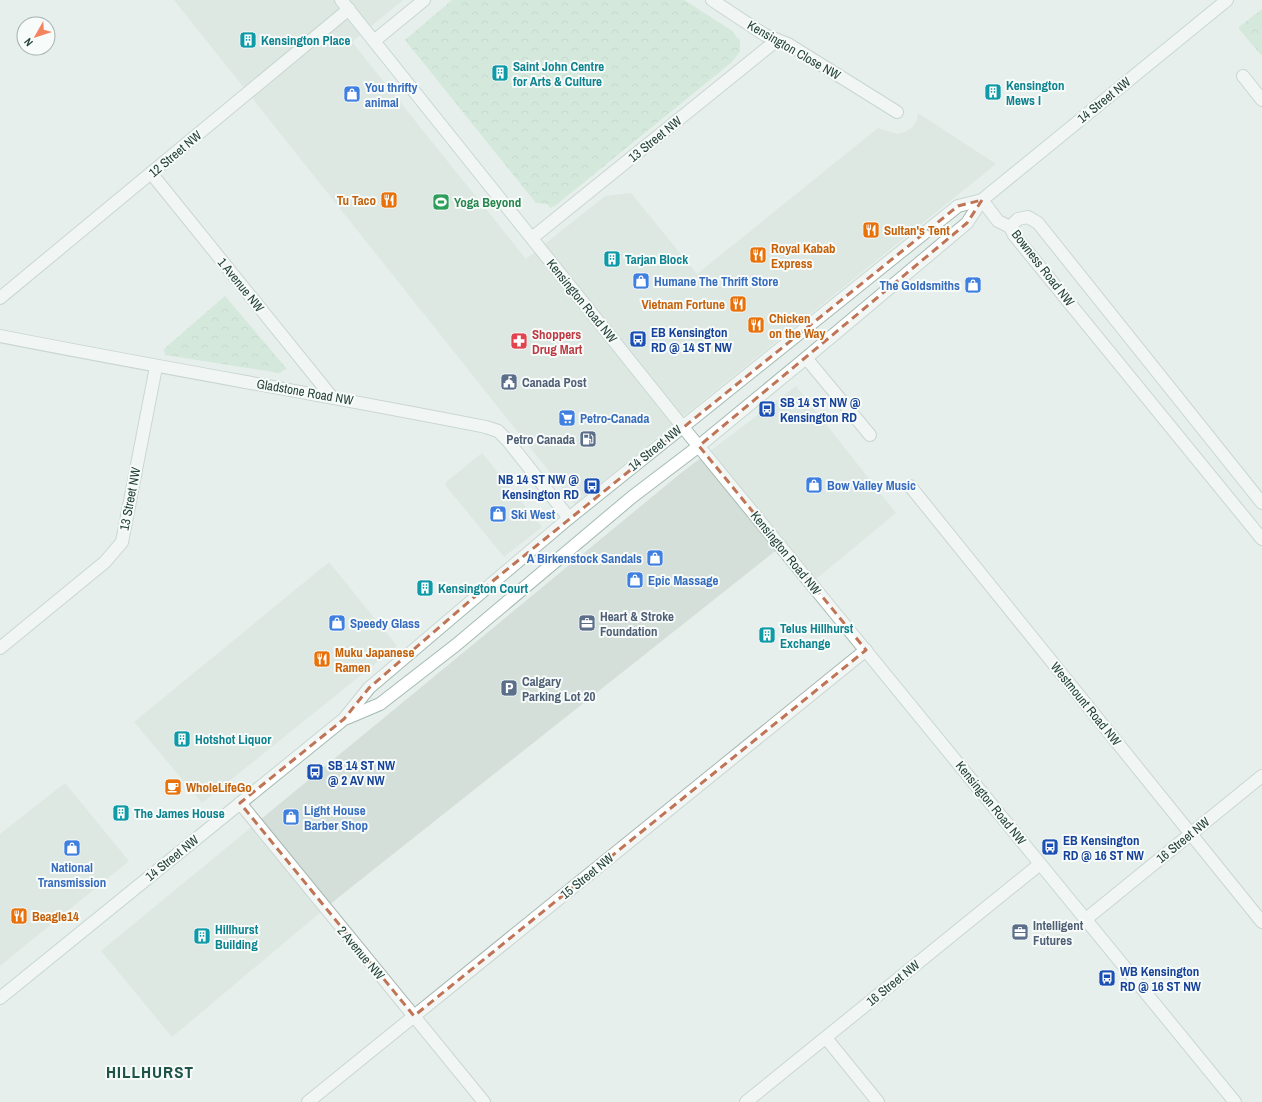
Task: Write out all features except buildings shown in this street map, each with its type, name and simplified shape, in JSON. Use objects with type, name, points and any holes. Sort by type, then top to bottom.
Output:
[{"type":"street","points":[[374,41],[424,0]]},
{"type":"street","name":"Kensington Close NW","points":[[712,0],[765,35],[788,44],[897,112]]},
{"type":"street","name":"14 Street NW","points":[[344,719],[380,704],[438,658],[632,497],[699,446],[967,223],[982,200],[1227,0]]},
{"type":"street","name":"Kensington Road NW","points":[[345,5],[682,426],[1234,1102]]},
{"type":"street","name":"12 Street NW","points":[[0,298],[152,173],[345,5]]},
{"type":"street","name":"13 Street NW","points":[[532,238],[778,40]]},
{"type":"street","points":[[1243,76],[1262,100]]},
{"type":"street","name":"1 Avenue NW","points":[[152,173],[331,396]]},
{"type":"street","points":[[982,200],[998,221],[1010,227]]},
{"type":"street","name":"14 Street NW","points":[[0,998],[344,719],[368,688],[569,518],[682,426],[958,206],[982,200]]},
{"type":"street","name":"Bowness Road NW","points":[[1262,503],[1038,223],[1028,217],[1018,219],[1010,227],[1014,234],[1262,539]]},
{"type":"street","name":"Gladstone Road NW","points":[[0,336],[156,367],[331,396],[486,427],[498,431],[508,441],[569,518]]},
{"type":"street","points":[[806,358],[870,435]]},
{"type":"street","name":"13 Street NW","points":[[0,648],[105,562],[122,542],[156,367]]},
{"type":"street","name":"Westmount Road NW","points":[[910,486],[1262,922]]},
{"type":"street","name":"15 Street NW","points":[[308,1102],[866,650]]},
{"type":"street","name":"16 Street NW","points":[[1086,920],[1262,776]]},
{"type":"street","name":"2 Avenue NW","points":[[240,803],[484,1102]]},
{"type":"street","name":"16 Street NW","points":[[746,1102],[1040,864]]},
{"type":"street","points":[[826,1038],[878,1102]]},
{"type":"highlighted area","points":[[982,200],[967,223],[699,446],[866,650],[414,1016],[240,803],[344,719],[369,688],[494,580],[958,206]]},
{"type":"shaded area","points":[[174,0],[403,0],[352,42],[526,259],[605,196],[631,193],[697,274],[878,128],[897,134],[905,132],[913,127],[917,120],[918,113],[996,164],[575,504]]},
{"type":"shaded area","points":[[796,386],[896,513],[810,584],[779,548],[339,897],[172,1037],[101,951],[681,473]]},
{"type":"shaded area","points":[[482,453],[542,527],[504,557],[445,485],[446,482]]},
{"type":"shaded area","points":[[329,562],[397,646],[202,803],[134,722]]},
{"type":"shaded area","points":[[65,783],[129,861],[0,966],[0,834]]},
{"type":"green space","points":[[452,0],[684,0],[731,30],[738,39],[740,39],[740,51],[732,62],[556,205],[550,208],[548,204],[536,203],[405,40]]},
{"type":"green space","points":[[1262,9],[1262,56],[1239,29],[1239,27]]},
{"type":"green space","points":[[225,296],[286,368],[286,370],[280,373],[165,355],[164,349]]},
{"type":"place","name":"Kensington Place","points":[[248,40]]},
{"type":"place","name":"Saint John Centre for Arts & Culture","points":[[500,73]]},
{"type":"place","name":"Kensington Mews I","points":[[993,92]]},
{"type":"place","name":"You thrifty animal","points":[[352,94]]},
{"type":"place","name":"Tu Taco","points":[[389,200]]},
{"type":"place","name":"Yoga Beyond","points":[[441,202]]},
{"type":"place","name":"Sultan's Tent","points":[[871,230]]},
{"type":"place","name":"Royal Kabab Express","points":[[758,255]]},
{"type":"place","name":"Tarjan Block","points":[[612,259]]},
{"type":"place","name":"Humane The Thrift Store","points":[[641,281]]},
{"type":"place","name":"The Goldsmiths","points":[[973,285]]},
{"type":"place","name":"Vietnam Fortune","points":[[738,304]]},
{"type":"place","name":"Chicken on the Way","points":[[756,325]]},
{"type":"place","name":"EB Kensington RD @ 14 ST NW","points":[[638,339]]},
{"type":"place","name":"Shoppers Drug Mart","points":[[519,341]]},
{"type":"place","name":"Canada Post","points":[[509,382]]},
{"type":"place","name":"SB 14 ST NW @ Kensington RD","points":[[767,409]]},
{"type":"place","name":"Petro-Canada","points":[[567,418]]},
{"type":"place","name":"Petro Canada","points":[[588,439]]},
{"type":"place","name":"Bow Valley Music","points":[[814,485]]},
{"type":"place","name":"NB 14 ST NW @ Kensington RD","points":[[592,486]]},
{"type":"place","name":"Ski West","points":[[498,514]]},
{"type":"place","name":"A Birkenstock Sandals","points":[[655,558]]},
{"type":"place","name":"Epic Massage","points":[[635,580]]},
{"type":"place","name":"Kensington Court","points":[[425,588]]},
{"type":"place","name":"Speedy Glass","points":[[337,623]]},
{"type":"place","name":"Heart & Stroke Foundation","points":[[587,623]]},
{"type":"place","name":"Telus Hillhurst Exchange","points":[[767,635]]},
{"type":"place","name":"Muku Japanese Ramen","points":[[322,659]]},
{"type":"place","name":"Calgary Parking Lot 20","points":[[509,688]]},
{"type":"place","name":"Hotshot Liquor","points":[[182,739]]},
{"type":"place","name":"SB 14 ST NW @ 2 AV NW","points":[[315,772]]},
{"type":"place","name":"WholeLifeGo","points":[[173,787]]},
{"type":"place","name":"The James House","points":[[121,813]]},
{"type":"place","name":"Light House Barber Shop","points":[[291,817]]},
{"type":"place","name":"EB Kensington RD @ 16 ST NW","points":[[1050,847]]},
{"type":"place","name":"National Transmission","points":[[72,848]]},
{"type":"place","name":"Beagle14","points":[[19,916]]},
{"type":"place","name":"Intelligent Futures","points":[[1020,932]]},
{"type":"place","name":"Hillhurst Building","points":[[202,936]]},
{"type":"place","name":"WB Kensington RD @ 16 ST NW","points":[[1107,978]]},
{"type":"district","name":"HILLHURST","points":[[150,1071]]}]
